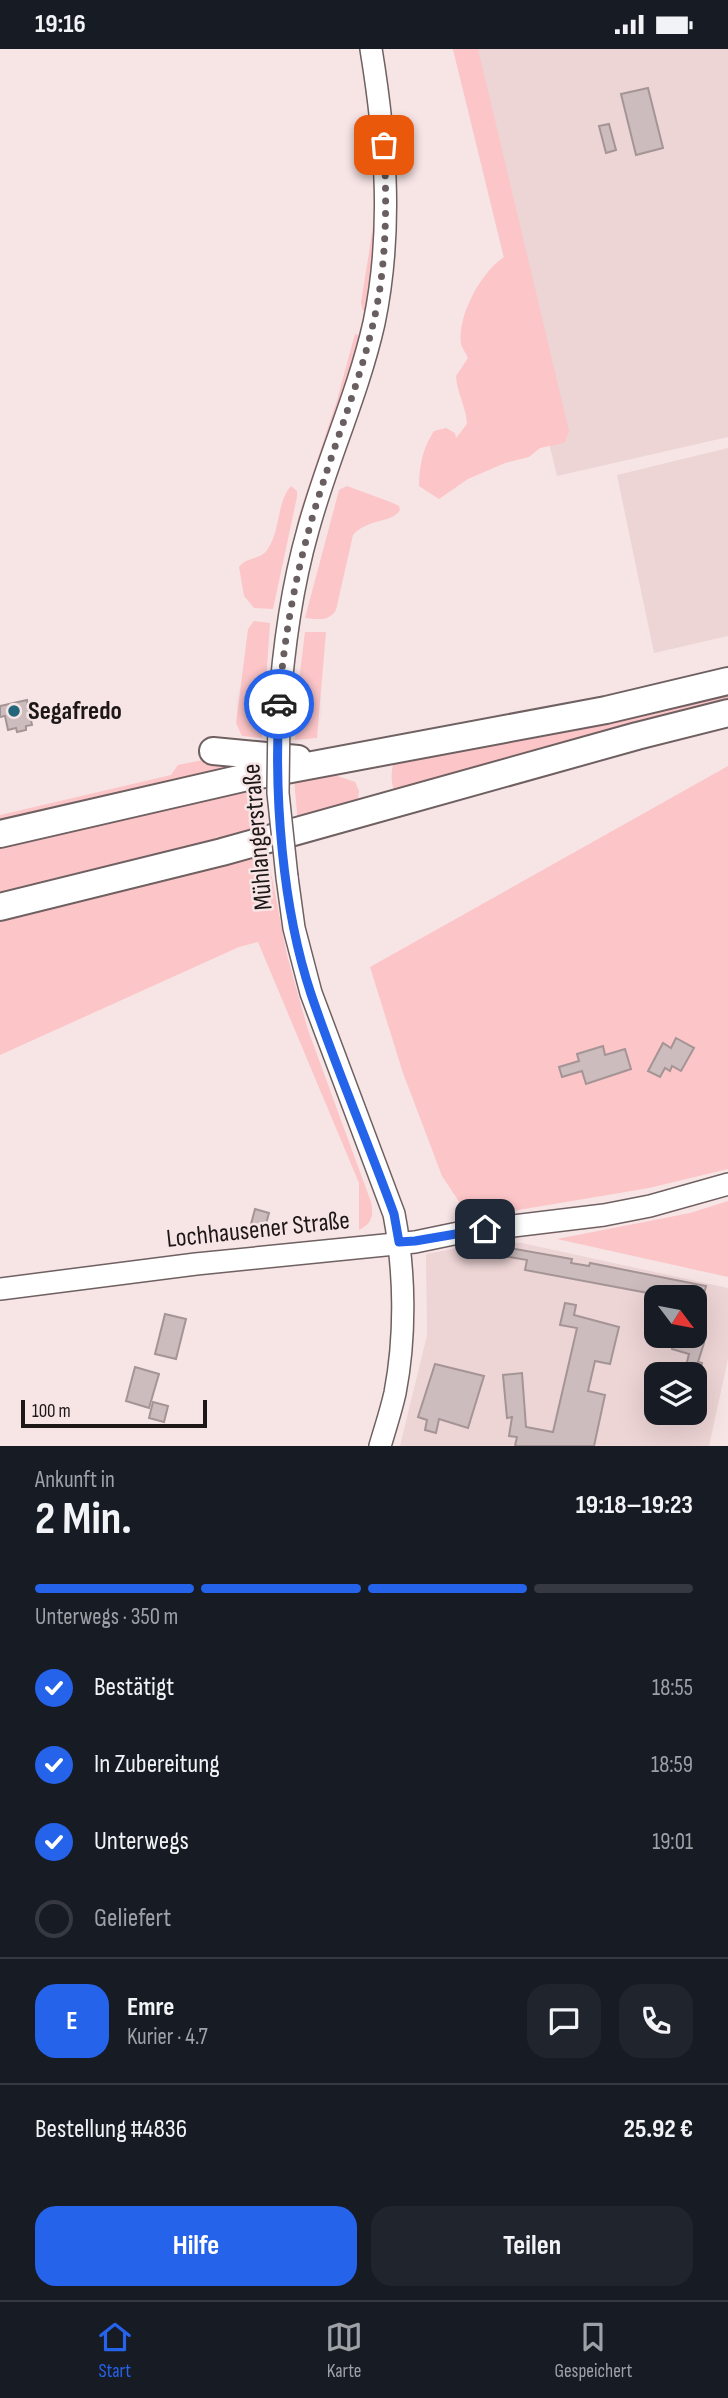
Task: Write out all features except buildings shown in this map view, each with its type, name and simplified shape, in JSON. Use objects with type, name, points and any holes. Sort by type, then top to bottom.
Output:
[{"type":"highway","points":[[0,834],[243,778],[606,710],[728,681]]},
{"type":"highway","points":[[0,907],[222,852],[728,713]]},
{"type":"highway","points":[[213,751],[328,762]]},
{"type":"main road","name":"Mühlangerstraße","points":[[371,49],[383,126],[385,163],[386,209],[379,288],[374,323],[360,376],[305,544],[283,653],[278,793],[294,928],[311,993],[394,1214],[399,1242],[400,1349],[395,1394],[380,1446]]},
{"type":"main road","name":"Lochhausener Straße","points":[[0,1289],[415,1241],[463,1232],[604,1215],[650,1206],[728,1184]]},
{"type":"shaded area","points":[[359,49],[363,49],[370,105],[367,85]]},
{"type":"shaded area","points":[[453,49],[728,49],[728,437],[557,476]]},
{"type":"shaded area","points":[[453,49],[478,49],[569,431],[564,443],[540,448],[529,457],[505,463],[468,479],[439,499],[419,486],[422,457],[434,431],[446,428],[455,433],[456,438],[467,424],[456,376],[468,358],[461,344],[463,321],[479,284],[504,257]]},
{"type":"shaded area","points":[[373,131],[380,183],[369,307],[363,311],[361,303],[376,188]]},
{"type":"shaded area","points":[[355,334],[358,335],[360,344],[281,608],[298,518],[337,400]]},
{"type":"shaded area","points":[[728,448],[728,636],[654,653],[617,475]]},
{"type":"shaded area","points":[[291,486],[297,491],[297,497],[273,609],[254,608],[244,596],[239,567],[267,550],[275,534],[286,493]]},
{"type":"shaded area","points":[[347,486],[393,503],[399,506],[400,510],[392,517],[366,526],[353,535],[336,610],[326,618],[305,618],[339,490]]},
{"type":"shaded area","points":[[254,621],[270,623],[262,738],[242,736],[236,723],[248,629]]},
{"type":"shaded area","points":[[305,632],[326,632],[317,738],[295,740],[298,689]]},
{"type":"shaded area","points":[[728,688],[728,707],[395,794],[393,789],[395,757]]},
{"type":"shaded area","points":[[213,758],[248,766],[0,824],[0,815],[171,775],[178,765]]},
{"type":"shaded area","points":[[728,766],[728,1169],[649,1188],[470,1218],[442,1176],[403,1073],[370,967]]},
{"type":"shaded area","points":[[329,773],[355,782],[359,791],[357,806],[298,823],[294,779]]},
{"type":"shaded area","points":[[261,781],[265,834],[0,899],[0,844]]},
{"type":"shaded area","points":[[267,852],[287,955],[308,1030],[371,1202],[371,1218],[367,1225],[359,1230],[359,1183],[258,942],[239,947],[0,1055],[0,918]]},
{"type":"shaded area","points":[[728,1201],[728,1277],[557,1239],[690,1213]]},
{"type":"shaded area","points":[[495,1241],[522,1243],[728,1288],[728,1359],[709,1446],[400,1446],[427,1335],[426,1254]]},
{"type":"way so far","points":[[279,704],[290,606],[308,531],[360,376],[374,323],[386,209],[384,145]]},
{"type":"place","name":"Segafredo","points":[[14,711]]},
{"type":"route","points":[[279,704],[278,793],[294,928],[311,993],[394,1214],[399,1242],[485,1229]]}]
